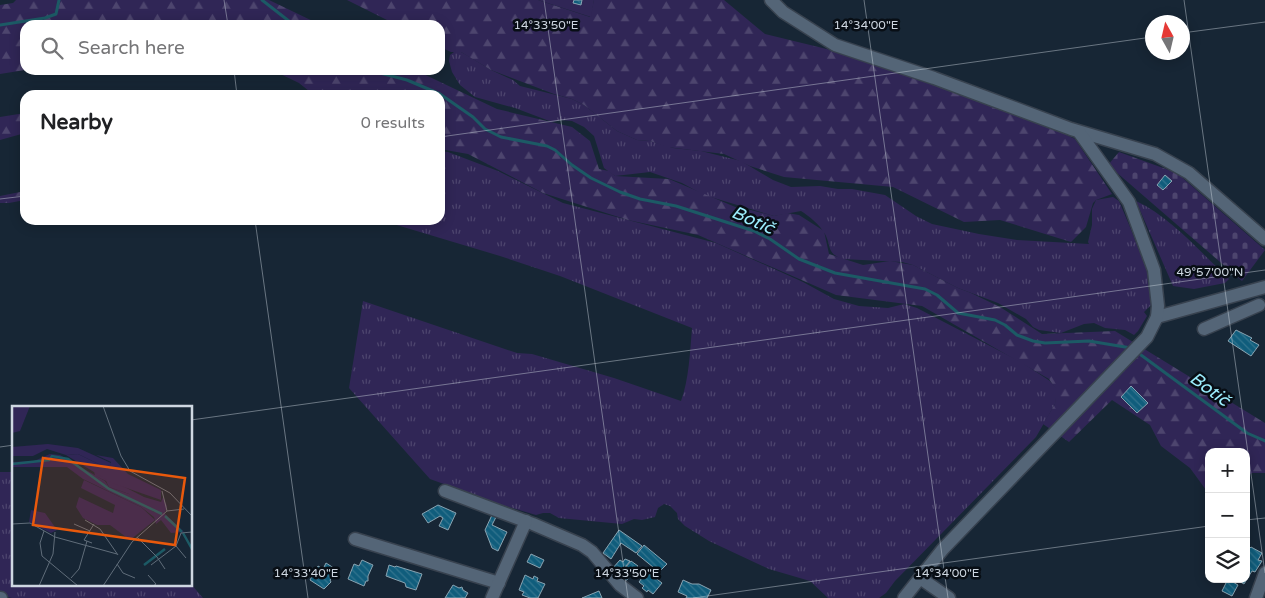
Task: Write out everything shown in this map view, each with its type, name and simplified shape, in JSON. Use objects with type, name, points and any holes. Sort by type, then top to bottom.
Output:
[{"type":"street","points":[[771,0],[783,12],[835,45],[934,78],[1079,132],[1155,154],[1189,173],[1265,239]]},
{"type":"street","points":[[904,598],[943,549],[1147,337],[1157,317],[1158,296],[1154,270],[1129,202],[1079,132]]},
{"type":"street","points":[[1157,317],[1259,288],[1262,307],[1204,329]]},
{"type":"street","points":[[445,491],[582,544],[592,552],[620,585],[637,598]]},
{"type":"street","points":[[492,598],[526,522]]},
{"type":"street","points":[[355,538],[499,583]]},
{"type":"street","points":[[1256,598],[1265,572]]},
{"type":"street","points":[[920,578],[949,598]]},
{"type":"green space","points":[[16,0],[269,0],[311,20],[20,20],[20,71],[0,74],[0,5],[13,3]]},
{"type":"green space","points":[[347,0],[538,0],[590,17],[594,0],[724,0],[765,34],[839,52],[1007,111],[1050,127],[1075,139],[1112,194],[1093,203],[1086,227],[1071,242],[1000,220],[964,222],[893,187],[784,177],[750,166],[724,154],[667,147],[650,141],[637,140],[617,131],[584,105],[572,99],[491,70],[461,52],[451,52],[445,49],[445,20],[387,20]]},
{"type":"green space","points":[[538,0],[594,0],[591,17]]},
{"type":"green space","points":[[454,52],[461,52],[491,70],[513,80],[520,86],[572,99],[584,105],[617,131],[637,140],[650,141],[673,148],[701,151],[741,161],[773,180],[791,187],[820,186],[885,195],[916,216],[932,224],[1017,240],[1089,244],[1092,209],[1096,200],[1113,197],[1119,201],[1147,271],[1151,305],[1144,312],[1147,316],[1134,335],[1125,330],[1105,328],[1094,323],[1084,324],[1061,333],[1039,330],[1033,327],[1026,319],[998,303],[958,288],[913,265],[902,262],[842,259],[831,251],[825,234],[820,227],[801,211],[774,216],[704,195],[682,183],[650,172],[615,176],[604,168],[594,136],[584,127],[572,121],[561,120],[552,122],[515,108],[475,97],[460,85],[452,72],[449,61],[450,55]]},
{"type":"green space","points":[[282,75],[426,75],[497,109],[572,127],[590,141],[599,169],[609,171],[615,176],[669,179],[740,209],[774,216],[787,213],[799,215],[824,231],[829,254],[863,265],[890,261],[913,265],[1000,307],[1042,334],[1115,331],[1265,423],[1265,473],[1250,474],[1250,448],[1205,448],[1205,489],[1190,468],[1161,446],[1150,425],[1112,400],[1069,442],[1043,424],[1055,404],[1056,389],[1049,379],[922,306],[836,295],[698,235],[628,220],[543,193],[468,154],[445,150],[445,90],[308,90],[299,83]]},
{"type":"green space","points":[[20,114],[20,134],[0,140],[0,117]]},
{"type":"green space","points":[[445,152],[498,171],[563,203],[716,243],[803,282],[834,299],[859,306],[888,308],[904,304],[917,308],[1021,362],[1050,381],[1056,388],[1055,404],[1036,437],[895,581],[886,593],[879,598],[828,598],[810,581],[769,569],[709,541],[685,526],[678,519],[677,513],[670,506],[664,504],[658,508],[655,517],[642,520],[634,519],[622,524],[559,518],[550,513],[536,515],[502,505],[430,479],[349,388],[363,301],[517,353],[532,354],[614,378],[681,401],[684,393],[692,328],[560,276],[397,225],[445,225]]},
{"type":"green space","points":[[1119,152],[1177,173],[1265,250],[1242,281],[1108,165]]},
{"type":"green space","points":[[20,192],[20,201],[0,203],[0,196]]},
{"type":"green space","points":[[1136,201],[1161,216],[1173,226],[1229,279],[1225,283],[1194,289],[1173,286]]},
{"type":"green space","points":[[0,472],[12,472],[12,586],[192,585],[203,598],[12,598],[0,595]]},
{"type":"building","points":[[574,0],[582,0],[581,5],[573,3]]},
{"type":"building","points":[[1165,175],[1172,181],[1163,190],[1157,185]]},
{"type":"building","points":[[1236,330],[1252,338],[1250,340],[1259,345],[1251,356],[1228,341]]},
{"type":"building","points":[[1131,386],[1148,403],[1137,413],[1121,397]]},
{"type":"building","points":[[438,505],[456,513],[448,530],[439,526],[443,518],[440,516],[428,523],[422,514]]},
{"type":"building","points":[[492,515],[496,517],[492,525],[507,532],[498,551],[492,548],[485,530]]},
{"type":"building","points":[[619,530],[642,546],[636,553],[621,543],[611,559],[603,553]]},
{"type":"building","points":[[644,545],[667,564],[659,572],[637,554]]},
{"type":"building","points":[[1250,548],[1262,553],[1258,560],[1262,561],[1255,572],[1252,571],[1250,574]]},
{"type":"building","points":[[531,554],[544,560],[540,568],[527,562]]},
{"type":"building","points":[[625,559],[630,561],[617,577],[611,570],[620,560],[623,562]]},
{"type":"building","points":[[362,560],[373,565],[368,581],[366,581],[364,586],[348,579],[354,564],[359,566]]},
{"type":"building","points":[[631,561],[638,566],[626,581],[619,575]]},
{"type":"building","points":[[326,563],[337,570],[330,580],[331,582],[324,589],[310,580],[318,566],[323,569]]},
{"type":"building","points":[[389,565],[422,574],[416,590],[406,587],[405,583],[386,576]]},
{"type":"building","points":[[649,573],[662,583],[653,594],[642,588],[644,586],[639,582],[644,575],[646,576]]},
{"type":"building","points":[[525,575],[533,579],[534,576],[538,578],[537,581],[545,584],[538,598],[522,595],[524,592],[519,590]]},
{"type":"building","points":[[683,580],[692,584],[699,584],[711,590],[707,598],[686,598],[687,596],[678,592]]},
{"type":"building","points":[[1226,583],[1238,585],[1232,596],[1222,591]]},
{"type":"building","points":[[453,585],[459,588],[462,587],[468,593],[465,598],[445,598]]},
{"type":"building","points":[[599,591],[602,598],[582,598]]},
{"type":"waterway","name":"Botič","points":[[32,20],[56,14],[59,0]]},
{"type":"waterway","name":"Botič","points":[[262,0],[288,20]]},
{"type":"waterway","name":"Botič","points":[[0,25],[20,22]]},
{"type":"waterway","name":"Botič","points":[[388,75],[407,80],[431,90]]},
{"type":"waterway","name":"Botič","points":[[445,97],[473,117],[485,129],[501,137],[547,146],[591,178],[620,192],[640,199],[676,206],[754,231],[770,239],[799,259],[835,273],[925,289],[937,295],[958,313],[995,320],[1005,325],[1017,335],[1033,341],[1045,343],[1089,341],[1131,348]]},
{"type":"waterway","name":"Botič","points":[[1141,355],[1247,433],[1265,441]]}]
